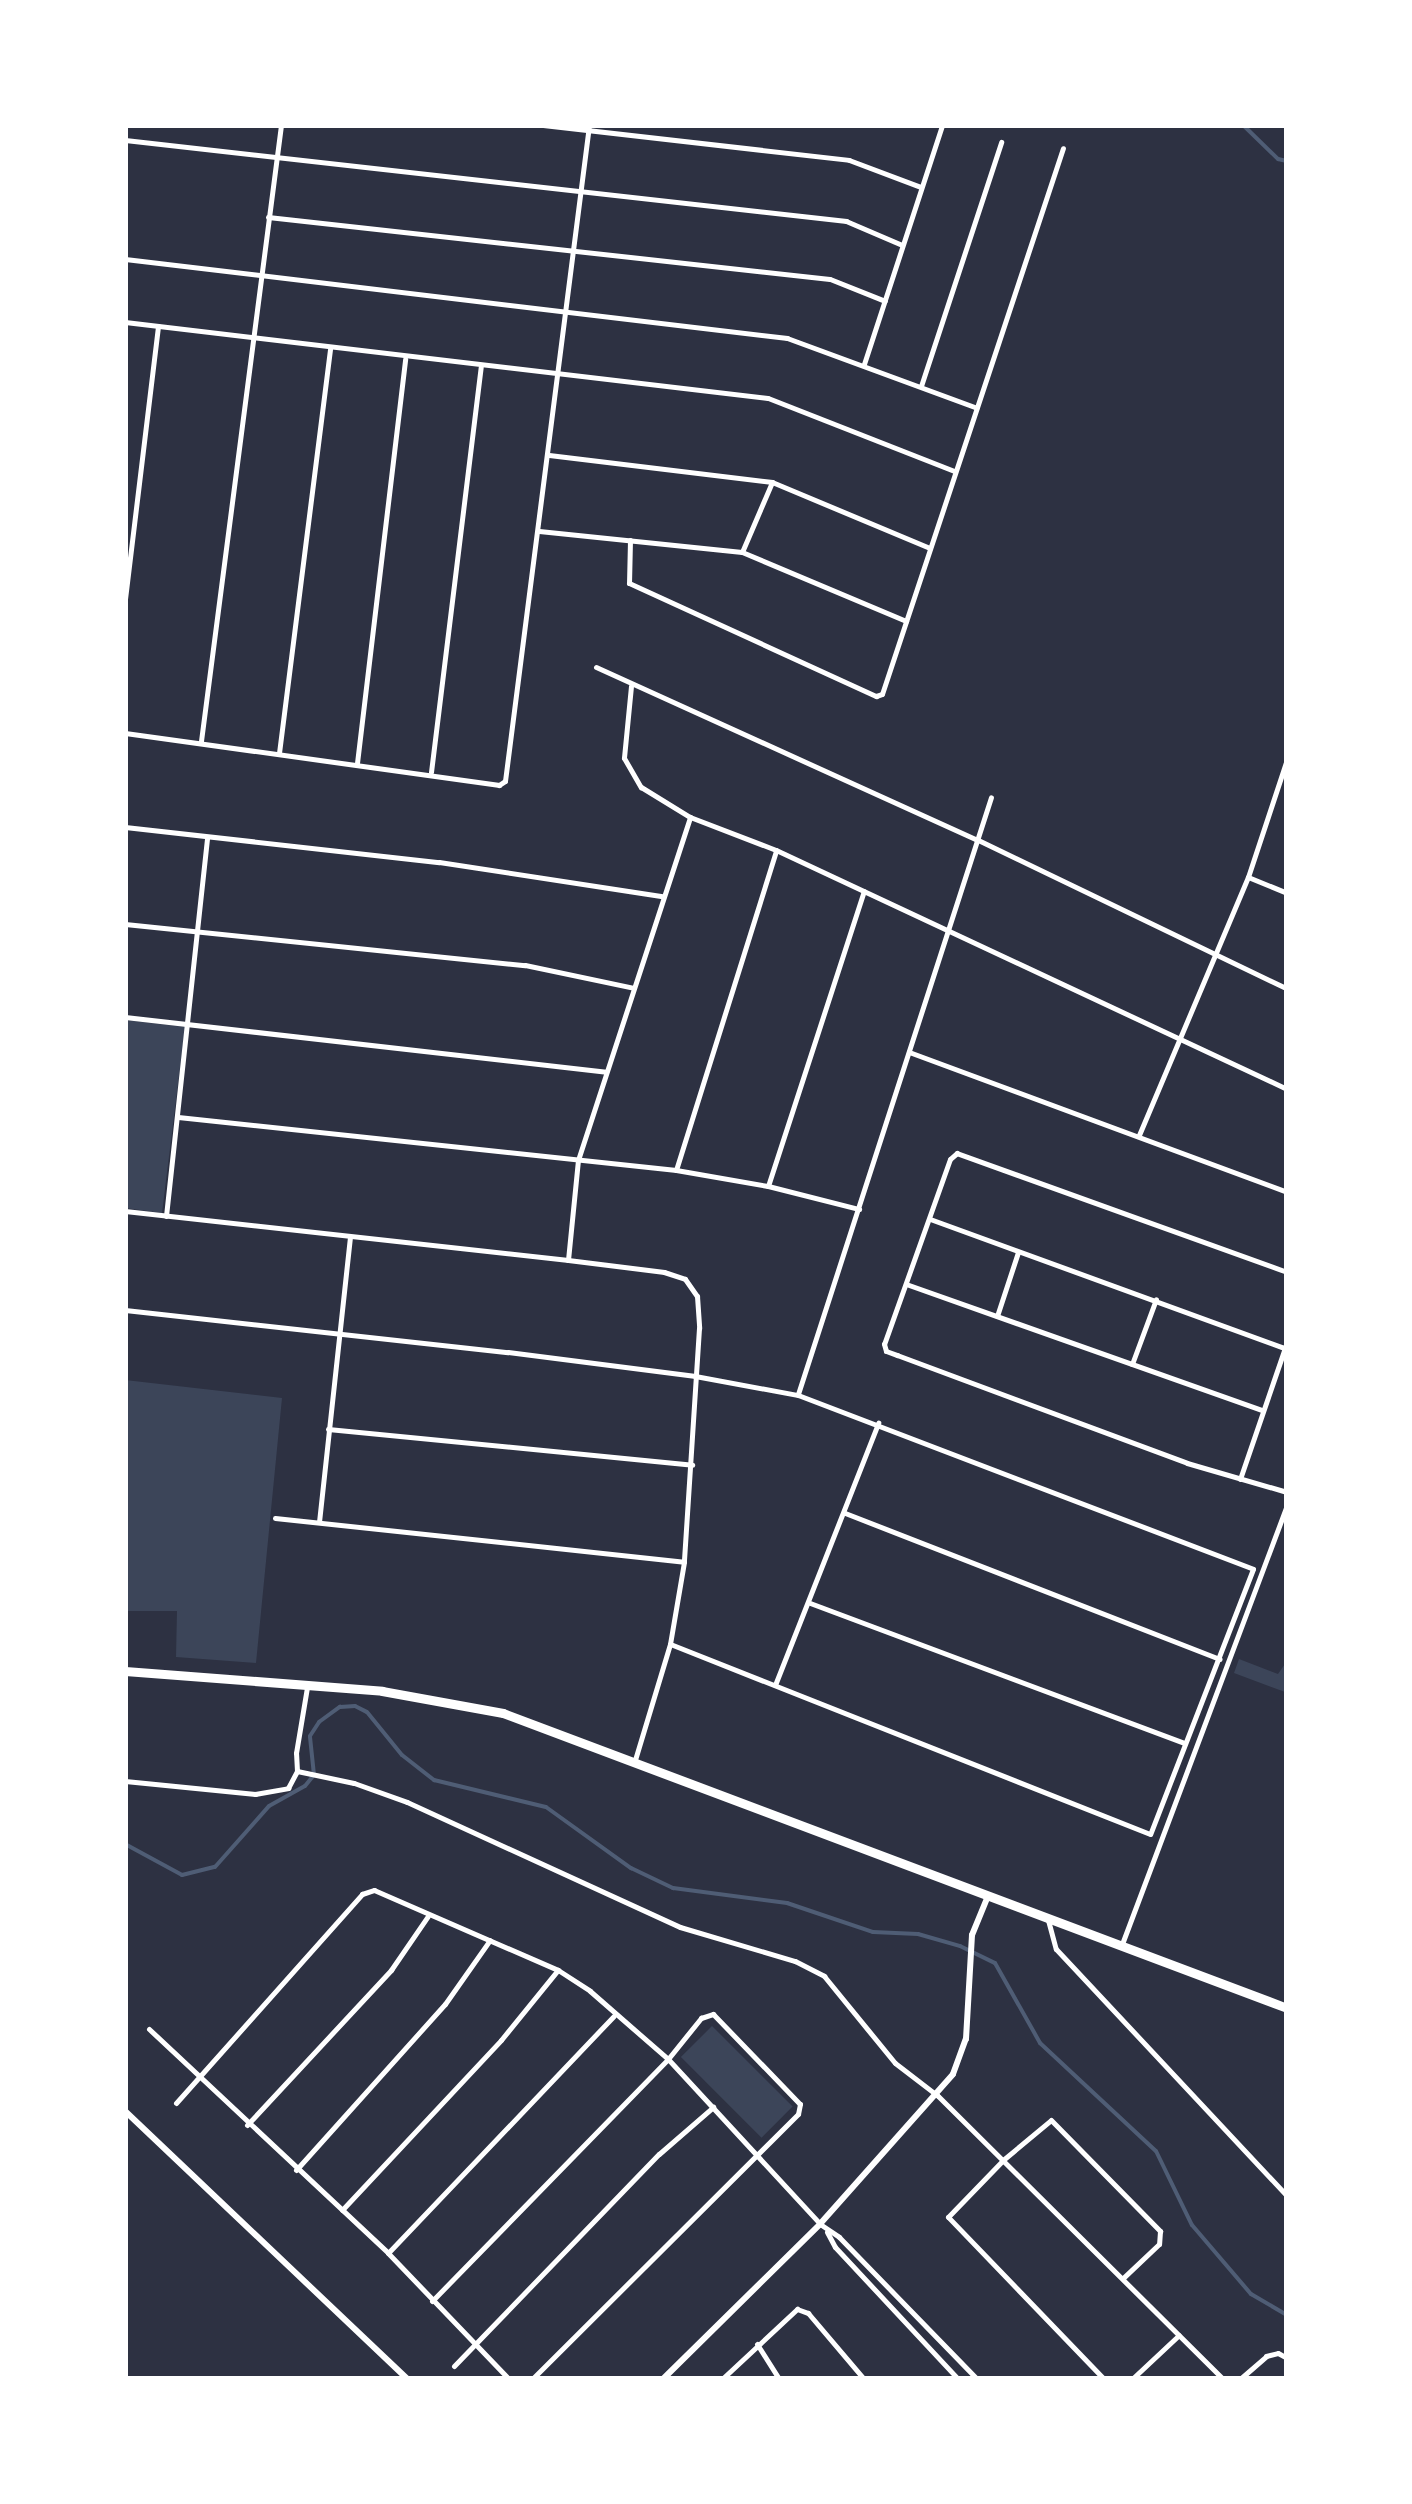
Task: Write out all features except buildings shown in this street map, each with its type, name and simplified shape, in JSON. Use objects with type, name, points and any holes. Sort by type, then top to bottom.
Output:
[{"type":"highway","points":[[125,1671],[307,1684],[449,1700],[528,1720],[1287,2008]]},
{"type":"street","points":[[201,741],[281,125]]},
{"type":"street","points":[[542,125],[849,160],[921,187]]},
{"type":"street","points":[[864,364],[941,127],[930,125]]},
{"type":"street","points":[[125,733],[431,772],[499,785],[505,782],[589,128]]},
{"type":"street","points":[[125,140],[846,221],[902,245]]},
{"type":"street","points":[[921,386],[1000,142]]},
{"type":"street","points":[[630,540],[629,583],[876,696],[882,694],[1063,148]]},
{"type":"street","points":[[268,217],[830,278],[885,300]]},
{"type":"street","points":[[125,259],[787,338],[977,408]]},
{"type":"street","points":[[125,322],[768,398],[954,471]]},
{"type":"street","points":[[125,599],[158,326]]},
{"type":"street","points":[[279,753],[330,349]]},
{"type":"street","points":[[357,763],[405,358]]},
{"type":"street","points":[[431,772],[481,366]]},
{"type":"street","points":[[550,455],[772,482],[930,548]]},
{"type":"street","points":[[742,552],[772,482]]},
{"type":"street","points":[[538,530],[742,552],[906,622]]},
{"type":"street","points":[[596,667],[976,839],[1287,989]]},
{"type":"street","points":[[631,686],[626,768],[641,787],[690,817],[776,850],[1177,1041],[1287,1089]]},
{"type":"street","points":[[1138,1135],[1248,877],[1287,760]]},
{"type":"street","points":[[798,1395],[991,797]]},
{"type":"street","points":[[568,1260],[578,1160],[690,817]]},
{"type":"street","points":[[125,827],[439,862],[662,896]]},
{"type":"street","points":[[166,1216],[207,837]]},
{"type":"street","points":[[676,1170],[776,850]]},
{"type":"street","points":[[1248,877],[1287,893]]},
{"type":"street","points":[[768,1186],[864,891]]},
{"type":"street","points":[[125,924],[526,965],[634,988]]},
{"type":"street","points":[[125,1017],[606,1072]]},
{"type":"street","points":[[909,1052],[1287,1192]]},
{"type":"street","points":[[178,1117],[676,1170],[768,1186],[860,1209]]},
{"type":"street","points":[[1287,1272],[957,1154],[950,1159],[884,1347],[1240,1479],[1287,1492]]},
{"type":"street","points":[[125,1212],[568,1260],[664,1272],[685,1280],[698,1296],[684,1562],[670,1644],[634,1760]]},
{"type":"street","points":[[930,1219],[1286,1345],[1240,1479]]},
{"type":"street","points":[[319,1522],[350,1237]]},
{"type":"street","points":[[998,1316],[1018,1251]]},
{"type":"street","points":[[905,1284],[1261,1410]]},
{"type":"street","points":[[1132,1364],[1156,1300]]},
{"type":"street","points":[[125,1310],[695,1376],[798,1395],[1253,1569],[1150,1834],[670,1644]]},
{"type":"street","points":[[774,1685],[810,1603],[878,1423]]},
{"type":"street","points":[[328,1430],[692,1465]]},
{"type":"street","points":[[1122,1947],[1287,1506]]},
{"type":"street","points":[[845,1513],[1220,1659]]},
{"type":"street","points":[[275,1518],[684,1562]]},
{"type":"street","points":[[810,1603],[1185,1743]]},
{"type":"street","points":[[125,1781],[275,1794],[292,1784],[301,1772],[307,1684]]},
{"type":"street","points":[[301,1772],[354,1783],[407,1802],[680,1926],[795,1961],[824,1976],[895,2063],[938,2096],[1223,2379]]},
{"type":"street","points":[[176,2103],[362,1894],[374,1890],[558,1970],[590,1991],[614,2016],[668,2059],[823,2227],[977,2379]]},
{"type":"street","points":[[663,2379],[823,2227],[953,2074],[966,2039],[972,1935],[988,1896]]},
{"type":"street","points":[[246,2124],[392,1970],[429,1915]]},
{"type":"street","points":[[1048,1920],[1056,1950],[1287,2196]]},
{"type":"street","points":[[296,2170],[444,2004],[490,1940]]},
{"type":"street","points":[[342,2210],[501,2040],[558,1970]]},
{"type":"street","points":[[432,2301],[668,2059],[701,2018],[713,2014],[800,2104],[798,2114],[532,2379]]},
{"type":"street","points":[[388,2253],[614,2016]]},
{"type":"street","points":[[149,2029],[388,2253],[508,2379]]},
{"type":"street","points":[[454,2366],[659,2154],[712,2107]]},
{"type":"street","points":[[125,2111],[407,2379]]},
{"type":"street","points":[[1104,2379],[948,2219],[1003,2160],[1046,2121],[1054,2122],[1160,2231],[1159,2244],[1123,2278]]},
{"type":"street","points":[[823,2227],[835,2247],[958,2379]]},
{"type":"street","points":[[722,2379],[797,2309],[808,2313],[864,2379]]},
{"type":"street","points":[[1132,2379],[1179,2335]]},
{"type":"street","points":[[757,2344],[779,2379]]},
{"type":"street","points":[[1240,2379],[1266,2356],[1273,2353],[1287,2358]]},
{"type":"shaded area","points":[[125,1020],[185,1027],[162,1213],[125,1208]]},
{"type":"shaded area","points":[[125,1380],[282,1398],[256,1663],[176,1657],[177,1611],[125,1611]]},
{"type":"shaded area","points":[[1239,1659],[1278,1674],[1287,1661],[1285,1692],[1234,1673]]},
{"type":"shaded area","points":[[712,2026],[793,2107],[761,2138],[681,2057]]},
{"type":"waterway","points":[[1243,125],[1278,159],[1287,161]]},
{"type":"waterway","points":[[125,1844],[182,1875],[215,1867],[269,1806],[305,1786],[314,1775],[310,1736],[319,1722],[340,1707],[355,1706],[367,1712],[402,1755],[434,1780],[546,1807],[631,1868],[673,1888],[787,1903],[873,1932],[918,1934],[960,1946],[995,1963],[1040,2043],[1156,2151],[1192,2225],[1251,2294],[1287,2315]]}]
